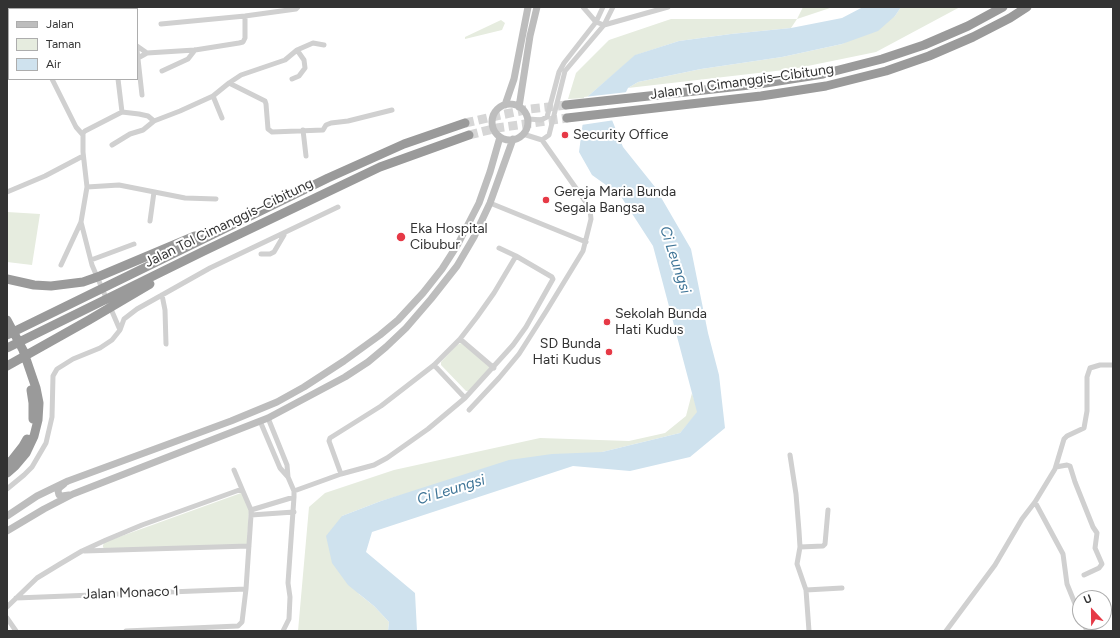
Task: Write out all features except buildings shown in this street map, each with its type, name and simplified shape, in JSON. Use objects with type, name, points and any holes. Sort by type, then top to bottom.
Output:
[{"type":"highway","name":"Jalan Tol Cimanggis–Cibitung","points":[[566,105],[759,84],[823,74],[882,59],[924,45],[968,26],[1003,7]]},
{"type":"highway","name":"Jalan Tol Cimanggis–Cibitung","points":[[567,118],[761,96],[826,86],[886,71],[929,56],[973,37],[1010,18],[1027,7]]},
{"type":"highway","name":"Jalan Tol Cimanggis–Cibitung","points":[[7,334],[282,200],[404,144],[465,123]]},
{"type":"highway","name":"Jalan Tol Cimanggis–Cibitung","points":[[7,348],[380,166],[469,135]]},
{"type":"highway","points":[[7,279],[34,285],[51,286],[83,282],[282,200]]},
{"type":"highway","points":[[7,366],[89,320],[204,251]]},
{"type":"highway","points":[[7,320],[23,350],[33,403],[33,418],[30,432],[23,446],[7,464]]},
{"type":"highway","points":[[7,334],[36,388],[39,403],[38,420],[34,436],[26,453],[7,473]]},
{"type":"street","points":[[161,24],[245,16],[296,9],[298,7]]},
{"type":"street","points":[[505,105],[514,79],[528,7]]},
{"type":"street","points":[[519,107],[530,36],[537,7]]},
{"type":"street","points":[[583,7],[596,22],[604,24],[668,7]]},
{"type":"street","points":[[529,119],[541,120],[547,116],[559,72],[564,63],[596,22],[603,7]]},
{"type":"street","points":[[542,140],[549,135],[565,72],[604,24],[613,7]]},
{"type":"street","points":[[142,95],[138,58],[147,53],[196,50],[243,42],[245,38],[245,16]]},
{"type":"street","points":[[112,145],[130,134],[143,130],[154,121],[213,96],[241,75],[285,60],[297,50],[313,43],[324,45]]},
{"type":"street","points":[[138,47],[147,53]]},
{"type":"street","points":[[162,71],[188,59],[196,50]]},
{"type":"street","points":[[292,79],[299,76],[305,68],[304,60],[297,50]]},
{"type":"street","points":[[52,80],[76,127],[83,135]]},
{"type":"street","points":[[118,80],[122,112]]},
{"type":"street","points":[[229,83],[265,101],[268,129],[270,131],[322,130],[326,125],[331,123],[348,121],[392,110]]},
{"type":"street","points":[[213,96],[222,118]]},
{"type":"street","points":[[510,104],[519,107],[525,112],[529,119],[526,130],[523,134],[513,139],[506,140],[500,137],[494,129],[492,119],[497,110],[505,105],[510,104]]},
{"type":"street","points":[[60,265],[81,222],[87,187],[83,156],[83,135],[85,130],[122,112],[143,115],[150,117],[154,121]]},
{"type":"street","points":[[303,130],[306,156]]},
{"type":"street","points":[[469,410],[494,384],[519,354],[579,257],[586,242],[591,219],[590,210],[542,140],[523,134]]},
{"type":"street","points":[[7,516],[37,496],[68,481],[231,421],[304,387],[344,361],[398,320],[423,293],[442,269],[458,244],[479,203],[500,137]]},
{"type":"street","points":[[7,531],[73,494],[268,418],[368,362],[406,328],[446,281],[474,237],[490,203],[513,139]]},
{"type":"street","points":[[7,192],[45,176],[83,156]]},
{"type":"street","points":[[87,187],[119,185],[185,198],[216,199]]},
{"type":"street","points":[[150,221],[154,192]]},
{"type":"street","points":[[490,203],[586,242]]},
{"type":"street","points":[[7,489],[24,475],[32,466],[46,443],[52,417],[53,376],[57,369],[73,359],[100,348],[112,340],[120,330],[124,319],[137,309],[210,268],[285,236],[338,207]]},
{"type":"street","points":[[81,222],[92,263],[120,330]]},
{"type":"street","points":[[261,254],[270,254],[274,252],[285,236]]},
{"type":"street","points":[[92,263],[134,244]]},
{"type":"street","points":[[294,491],[341,474],[379,463],[428,429],[465,398],[494,368],[526,327],[554,280],[552,276],[499,248]]},
{"type":"street","points":[[341,474],[329,441],[330,438],[370,414],[434,365],[460,339],[494,293],[516,256]]},
{"type":"street","points":[[162,295],[165,310],[166,344]]},
{"type":"street","points":[[460,339],[494,368]]},
{"type":"street","points":[[357,351],[361,359],[368,362]]},
{"type":"street","points":[[344,361],[348,361],[352,364],[352,372]]},
{"type":"street","points":[[434,365],[465,398]]},
{"type":"street","points":[[946,631],[995,565],[1022,519],[1035,502],[1056,467],[1064,439],[1084,428],[1087,411],[1087,377],[1089,370],[1094,366],[1113,365]]},
{"type":"street","points":[[268,418],[287,465],[288,477],[294,491],[294,512],[288,582],[290,598],[289,619],[283,631]]},
{"type":"street","points":[[260,421],[280,468],[288,477]]},
{"type":"street","points":[[272,451],[280,447]]},
{"type":"street","points":[[790,455],[796,494],[800,547],[797,564],[806,590],[809,631]]},
{"type":"street","points":[[1056,467],[1067,465],[1070,466],[1093,527],[1097,533],[1095,548],[1102,564],[1099,568],[1084,575]]},
{"type":"street","points":[[126,631],[238,626],[242,622],[251,513],[234,470]]},
{"type":"street","points":[[68,481],[58,491],[59,495],[62,496],[73,494]]},
{"type":"street","points":[[7,607],[37,578],[82,551],[142,524],[242,489]]},
{"type":"street","points":[[251,513],[294,497]]},
{"type":"street","points":[[1035,502],[1063,554],[1067,584],[1072,596]]},
{"type":"street","points":[[800,547],[823,546],[825,544],[828,510]]},
{"type":"street","points":[[251,513],[294,512]]},
{"type":"street","points":[[82,551],[249,546]]},
{"type":"street","name":"Jalan Monaco 1","points":[[16,598],[246,588]]},
{"type":"street","points":[[806,590],[842,588]]},
{"type":"street","points":[[7,618],[16,631]]},
{"type":"green space","points":[[803,7],[833,7],[797,19]]},
{"type":"green space","points":[[901,7],[960,7],[876,52],[793,69],[628,88],[638,82],[701,69],[782,57],[842,44],[895,16]]},
{"type":"green space","points":[[671,19],[797,19],[791,28],[679,41],[636,55],[586,98],[568,99],[576,73],[609,40]]},
{"type":"green space","points":[[501,20],[505,23],[502,30],[465,39],[465,37]]},
{"type":"green space","points":[[7,212],[40,214],[32,265],[7,262]]},
{"type":"green space","points":[[461,343],[464,344],[490,368],[469,391],[466,391],[441,365],[441,362],[457,345]]},
{"type":"green space","points":[[692,393],[698,412],[680,433],[602,452],[425,488],[381,501],[342,516],[359,594],[374,606],[389,622],[388,631],[298,631],[309,507],[325,493],[394,470],[540,438],[629,441],[665,433],[686,416]]},
{"type":"green space","points":[[241,493],[249,509],[247,544],[105,550],[103,547],[105,542]]},
{"type":"water","name":"Ci Leungsi","points":[[863,7],[901,7],[895,16],[878,31],[842,44],[782,57],[701,69],[638,82],[628,88],[612,120],[623,147],[655,187],[691,249],[708,333],[719,375],[725,428],[690,457],[630,471],[573,466],[372,532],[366,552],[415,593],[417,631],[388,631],[389,622],[374,606],[348,585],[332,563],[326,536],[342,516],[381,501],[509,460],[552,454],[602,452],[680,433],[697,412],[653,246],[620,195],[592,175],[579,152],[586,98],[635,55],[679,41],[791,28],[842,18]]},
{"type":"pier","points":[[628,92],[615,120],[581,125],[584,97]]},
{"type":"tunnel","points":[[465,123],[530,109],[566,105]]},
{"type":"tunnel","points":[[469,135],[497,128],[567,118]]},
{"type":"place","name":"Security Office","points":[[565,135]]},
{"type":"place","name":"Gereja Maria Bunda Segala Bangsa","points":[[546,200]]},
{"type":"place","name":"Eka Hospital Cibubur","points":[[401,237]]},
{"type":"place","name":"Sekolah Bunda Hati Kudus","points":[[607,322]]},
{"type":"place","name":"SD Bunda Hati Kudus","points":[[609,352]]}]
